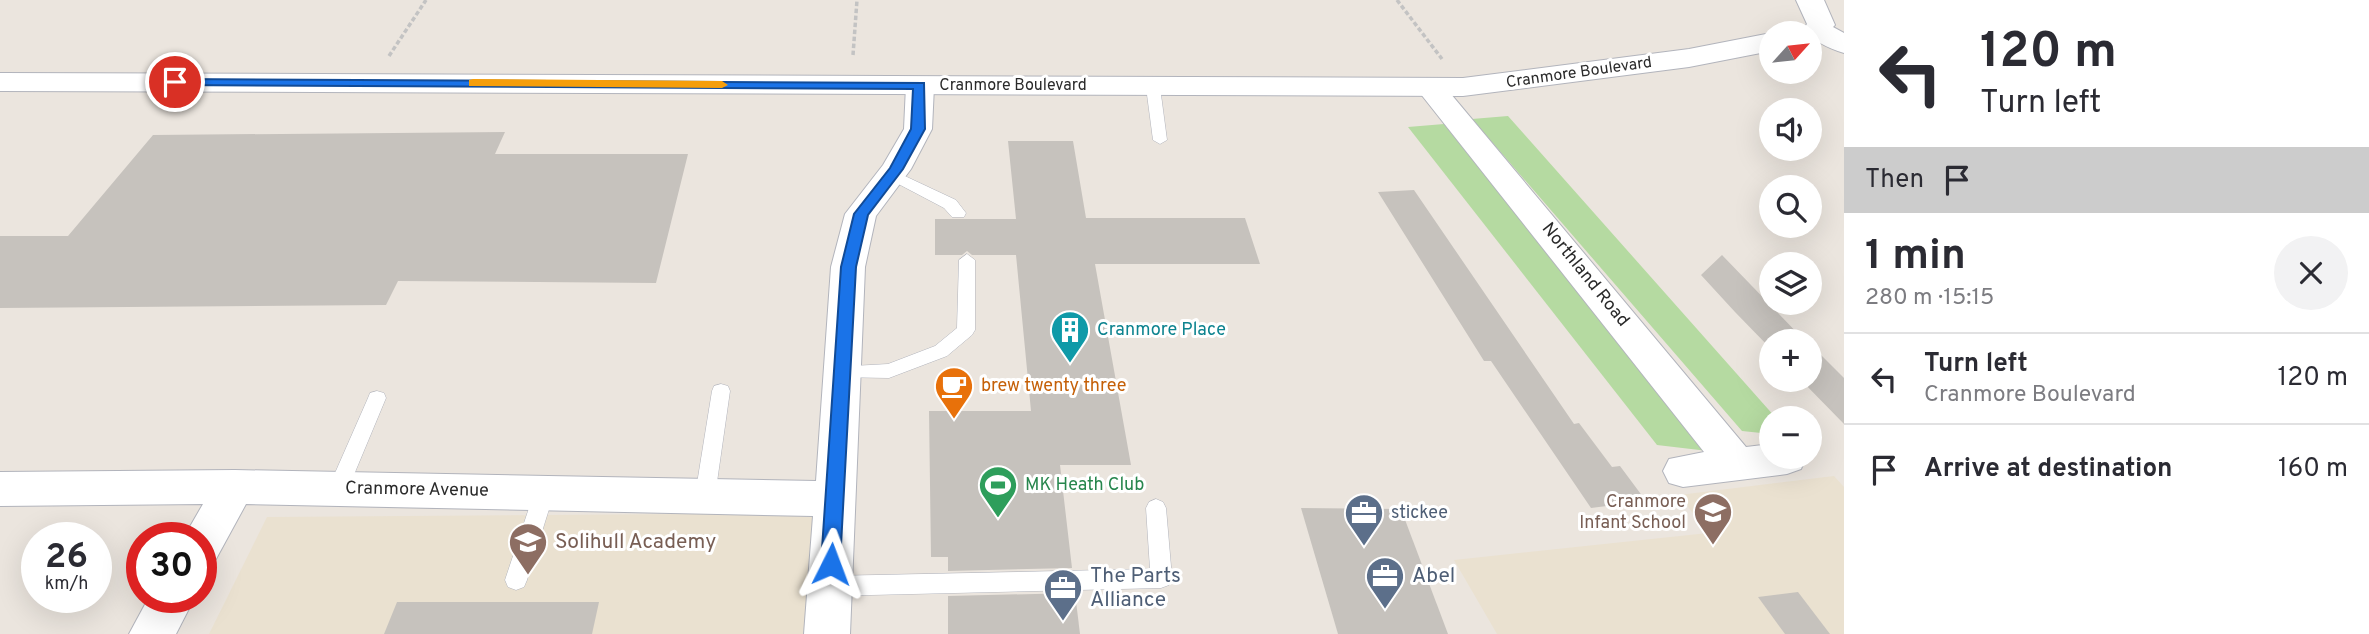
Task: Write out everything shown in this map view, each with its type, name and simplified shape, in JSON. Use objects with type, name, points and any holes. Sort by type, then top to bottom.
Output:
[{"type":"street","points":[[1822,22],[1844,45]]},
{"type":"street","name":"Cranmore Boulevard","points":[[7,88],[370,82],[1463,87],[1689,58],[1759,44]]},
{"type":"street","points":[[827,634],[848,267],[861,214],[892,175],[918,129],[920,86]]},
{"type":"street","name":"Northland Road","points":[[1430,87],[1737,464]]},
{"type":"street","points":[[1683,471],[1759,461]]},
{"type":"street","points":[[215,522],[235,486]]},
{"type":"street","name":"Cranmore Avenue","points":[[0,489],[235,486],[834,499]]},
{"type":"street","points":[[152,634],[164,613]]},
{"type":"lane","points":[[1153,87],[1160,140]]},
{"type":"lane","points":[[892,175],[950,204],[958,213]]},
{"type":"lane","points":[[842,372],[889,371],[941,351],[966,330],[967,260]]},
{"type":"lane","points":[[705,496],[721,391]]},
{"type":"lane","points":[[338,489],[377,398]]},
{"type":"lane","points":[[516,580],[544,493]]},
{"type":"lane","points":[[829,586],[1161,578],[1156,508]]},
{"type":"path","points":[[370,82],[426,0]]},
{"type":"path","points":[[851,85],[857,0]]},
{"type":"path","points":[[1397,0],[1463,87]]},
{"type":"shaded area","name":"Cranmore Infant School","points":[[1834,476],[1844,487],[1844,634],[1497,634],[1454,560],[1708,533],[1679,495]]},
{"type":"shaded area","name":"Solihull Academy","points":[[822,513],[814,634],[209,634],[267,517]]},
{"type":"green space","points":[[1508,116],[1765,406],[1759,406],[1759,433],[1742,431],[1472,119]]},
{"type":"green space","points":[[1444,124],[1708,451],[1657,445],[1408,127]]},
{"type":"building","points":[[505,132],[495,154],[688,154],[656,283],[398,281],[386,305],[0,308],[0,236],[68,236],[153,135]]},
{"type":"building","name":"Cranmore Place","points":[[1008,141],[1073,141],[1086,218],[1245,218],[1260,264],[1095,264],[1131,465],[1060,465],[1072,568],[948,571],[948,557],[931,557],[929,411],[1031,411],[1016,255],[972,255],[967,251],[962,255],[935,255],[935,219],[1016,219]]},
{"type":"building","points":[[1414,190],[1574,424],[1579,423],[1612,467],[1620,466],[1646,501],[1591,508],[1491,361],[1484,361],[1378,192]]},
{"type":"building","points":[[1722,255],[1759,293],[1759,315],[1780,315],[1793,329],[1759,329],[1759,337],[1701,275]]},
{"type":"building","points":[[1822,356],[1844,378],[1844,424],[1813,392],[1822,392]]},
{"type":"building","name":"stickee","points":[[1301,508],[1401,509],[1448,634],[1338,634]]},
{"type":"building","points":[[1798,592],[1830,634],[1785,634],[1758,597]]},
{"type":"building","points":[[1075,593],[1080,634],[948,634],[948,596]]},
{"type":"building","points":[[397,602],[599,602],[592,634],[384,634]]},
{"type":"slow traffic","points":[[473,83],[722,85]]},
{"type":"place","name":"Cranmore Place","points":[[1070,364]]},
{"type":"place","name":"brew twenty three","points":[[954,420]]},
{"type":"place","name":"MK Heath Club","points":[[998,519]]},
{"type":"place","name":"Cranmore Infant School","points":[[1713,546]]},
{"type":"place","name":"stickee","points":[[1364,547]]},
{"type":"place","name":"Solihull Academy","points":[[528,576]]},
{"type":"place","name":"Abel","points":[[1385,610]]},
{"type":"place","name":"The Parts Alliance","points":[[1063,622]]},
{"type":"route","points":[[175,82],[920,86],[918,129],[896,169],[861,214],[848,267],[831,564]]}]
